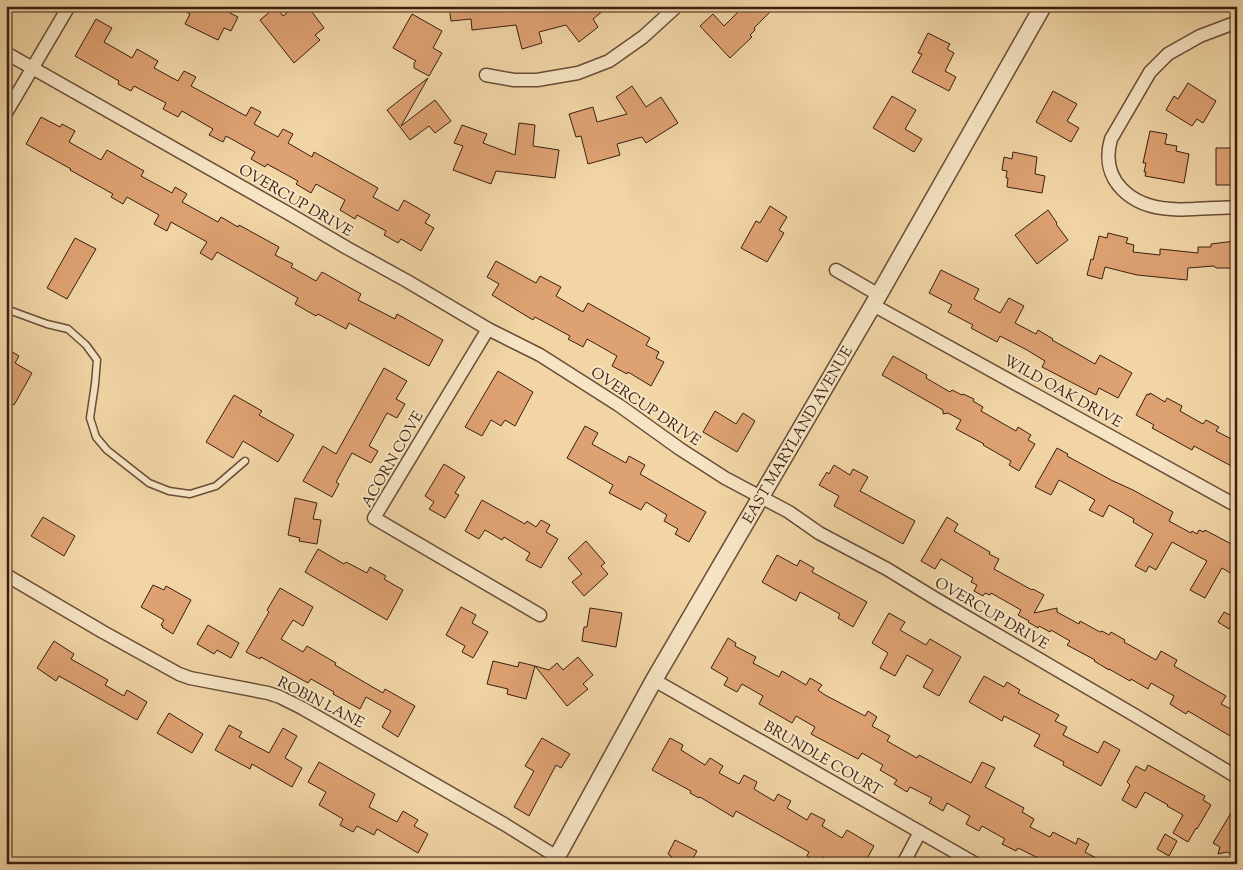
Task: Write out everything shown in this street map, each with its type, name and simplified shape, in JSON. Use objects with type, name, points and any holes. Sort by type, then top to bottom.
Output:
[{"type":"street","points":[[6,114],[70,6]]},
{"type":"street","points":[[486,75],[514,80],[537,80],[578,73],[609,61],[643,38],[677,6]]},
{"type":"street","name":"EAST MARYLAND AVENUE","points":[[555,860],[654,680],[876,300],[1043,6]]},
{"type":"street","points":[[1237,22],[1200,36],[1168,54],[1150,72],[1111,139],[1108,148],[1108,162],[1111,175],[1116,183],[1135,199],[1147,204],[1172,210],[1237,207]]},
{"type":"street","name":"OVERCUP DRIVE","points":[[6,53],[488,329],[540,355],[620,406],[680,449],[725,478],[789,512],[820,532],[887,569],[1237,777]]},
{"type":"street","name":"WILD OAK DRIVE","points":[[836,270],[876,300],[1237,506]]},
{"type":"street","name":"ACORN COVE","points":[[488,329],[374,518],[540,615]]},
{"type":"street","name":"ROBIN LANE","points":[[6,575],[179,674],[190,678],[268,693],[302,708],[504,824],[555,860]]},
{"type":"street","name":"BRUNDLE COURT","points":[[654,680],[976,864]]},
{"type":"street","points":[[903,864],[920,832]]},
{"type":"lane","points":[[6,310],[46,324],[68,329],[86,345],[96,360],[90,418],[96,437],[107,450],[149,483],[169,491],[190,494],[216,486],[245,461]]},
{"type":"building","points":[[174,6],[234,6],[230,13],[238,17],[231,31],[224,28],[218,40],[185,24],[190,14]]},
{"type":"building","points":[[295,6],[300,6],[304,12],[309,8],[324,28],[315,35],[320,40],[294,63],[260,20],[276,7],[283,16]]},
{"type":"building","points":[[449,6],[488,6],[488,9],[508,6],[609,6],[593,19],[598,27],[579,42],[566,25],[539,32],[542,43],[522,49],[516,25],[472,30],[471,19],[451,21]]},
{"type":"building","points":[[744,6],[776,6],[754,28],[755,30],[750,35],[752,37],[730,58],[700,26],[713,14],[724,26]]},
{"type":"building","points":[[412,14],[442,31],[433,48],[442,53],[429,76],[414,68],[416,61],[393,48]]},
{"type":"building","points":[[96,19],[112,28],[104,42],[132,58],[137,49],[158,61],[154,68],[178,81],[184,71],[196,77],[191,86],[246,116],[251,107],[261,112],[254,124],[278,137],[283,129],[293,134],[288,143],[312,157],[314,152],[378,188],[373,197],[398,211],[404,200],[430,215],[425,223],[434,228],[421,251],[401,239],[398,243],[384,235],[386,231],[357,215],[355,219],[340,210],[345,200],[316,184],[311,193],[296,184],[298,181],[267,164],[265,167],[251,159],[255,152],[226,136],[223,142],[209,135],[213,129],[182,111],[178,117],[163,109],[166,103],[134,86],[131,91],[118,84],[119,81],[75,56]]},
{"type":"building","points":[[928,33],[950,44],[947,49],[954,53],[945,71],[956,77],[949,91],[912,72],[922,54],[918,53]]},
{"type":"building","points":[[428,78],[401,126],[435,100],[451,121],[435,133],[429,126],[410,140],[387,110]]},
{"type":"building","points":[[1188,83],[1216,101],[1203,123],[1197,119],[1192,126],[1166,110],[1174,96],[1178,99]]},
{"type":"building","points":[[632,86],[646,107],[661,97],[678,123],[646,143],[642,137],[617,144],[620,155],[588,164],[581,136],[576,137],[569,114],[593,107],[597,122],[627,114],[616,97]]},
{"type":"building","points":[[1053,91],[1077,104],[1067,121],[1079,128],[1071,142],[1036,122]]},
{"type":"building","points":[[892,96],[916,110],[905,129],[922,139],[914,152],[873,128]]},
{"type":"building","points":[[41,117],[60,127],[62,124],[75,131],[69,142],[101,160],[107,150],[144,171],[141,176],[172,193],[175,187],[187,194],[182,202],[218,222],[221,217],[238,227],[239,225],[279,247],[275,255],[293,264],[291,267],[316,281],[322,272],[361,294],[358,300],[395,319],[397,314],[443,340],[429,366],[349,323],[346,329],[318,314],[316,316],[295,304],[298,298],[217,252],[212,260],[200,253],[207,242],[171,222],[167,231],[154,224],[159,215],[127,197],[123,204],[111,197],[113,194],[26,144]]},
{"type":"building","points":[[519,123],[535,125],[533,146],[559,150],[555,178],[496,171],[491,184],[453,170],[463,146],[454,143],[462,125],[487,134],[483,143],[515,155]]},
{"type":"building","points":[[1150,131],[1167,134],[1165,144],[1177,146],[1176,151],[1189,154],[1184,183],[1145,176],[1146,163],[1143,163]]},
{"type":"building","points":[[1216,148],[1237,148],[1237,174],[1232,174],[1232,185],[1216,185]]},
{"type":"building","points":[[1013,152],[1037,157],[1035,174],[1045,176],[1042,193],[1007,187],[1007,171],[1002,170],[1004,157],[1012,159]]},
{"type":"building","points":[[770,206],[787,217],[779,230],[784,233],[767,262],[741,248],[756,221],[760,223]]},
{"type":"building","points":[[1048,210],[1068,240],[1037,264],[1015,235]]},
{"type":"building","points":[[1108,233],[1128,238],[1126,243],[1134,245],[1133,252],[1160,255],[1160,249],[1198,253],[1198,247],[1211,247],[1211,244],[1235,241],[1237,243],[1237,268],[1216,268],[1214,266],[1188,268],[1187,280],[1137,275],[1105,267],[1102,279],[1087,275],[1099,236],[1107,238]]},
{"type":"building","points":[[75,238],[96,249],[67,299],[47,288]]},
{"type":"building","points":[[496,261],[536,283],[540,276],[561,287],[556,296],[583,312],[588,303],[650,338],[646,345],[659,352],[656,358],[664,362],[651,386],[628,372],[627,374],[612,366],[617,356],[587,339],[583,347],[568,339],[570,336],[535,317],[533,320],[492,295],[499,284],[487,277]]},
{"type":"building","points":[[941,270],[979,289],[974,299],[1000,313],[1009,298],[1024,306],[1015,323],[1036,334],[1038,330],[1095,364],[1100,355],[1132,373],[1118,398],[1099,388],[1096,395],[1042,367],[1045,361],[1027,350],[1000,336],[997,342],[971,328],[973,325],[948,312],[952,305],[929,293]]},
{"type":"building","points":[[6,348],[19,356],[15,363],[32,373],[14,405],[6,401]]},
{"type":"building","points":[[893,356],[927,375],[926,378],[950,392],[952,390],[974,399],[973,401],[983,407],[981,411],[1016,431],[1018,427],[1031,435],[1028,440],[1035,444],[1019,471],[1009,465],[1011,461],[956,429],[961,420],[948,413],[943,414],[943,410],[882,375]]},
{"type":"building","points":[[384,368],[407,381],[396,399],[405,404],[397,418],[387,413],[369,446],[378,451],[371,463],[352,453],[336,482],[339,484],[332,497],[303,481],[323,446],[336,454]]},
{"type":"building","points":[[498,371],[533,392],[515,426],[505,420],[501,426],[491,420],[482,436],[465,427]]},
{"type":"building","points":[[1150,393],[1165,402],[1167,398],[1182,406],[1180,411],[1203,424],[1206,420],[1219,427],[1216,431],[1237,442],[1237,469],[1194,446],[1192,450],[1152,428],[1154,425],[1136,415],[1147,394],[1149,395]]},
{"type":"building","points":[[234,395],[262,411],[259,415],[294,435],[278,462],[243,441],[233,458],[206,442]]},
{"type":"building","points":[[715,411],[736,424],[743,413],[755,421],[737,452],[703,432]]},
{"type":"building","points":[[585,426],[598,433],[592,444],[626,463],[629,456],[645,465],[640,474],[706,512],[689,542],[675,534],[678,529],[664,521],[667,515],[646,502],[641,510],[609,493],[613,485],[567,458]]},
{"type":"building","points":[[1057,448],[1068,454],[1067,456],[1173,512],[1169,521],[1191,533],[1192,531],[1197,534],[1199,530],[1204,532],[1205,530],[1237,547],[1237,577],[1222,568],[1205,598],[1190,590],[1207,561],[1172,542],[1156,570],[1149,566],[1146,572],[1135,566],[1153,534],[1133,522],[1134,519],[1109,505],[1103,517],[1089,510],[1095,500],[1059,480],[1051,495],[1035,487]]},
{"type":"building","points":[[444,464],[465,477],[455,493],[459,495],[445,518],[429,509],[434,502],[425,496]]},
{"type":"building","points":[[834,465],[850,475],[853,469],[868,477],[860,491],[915,521],[903,544],[834,506],[839,496],[819,485]]},
{"type":"building","points":[[295,498],[317,503],[313,519],[321,520],[317,544],[299,541],[300,538],[288,535]]},
{"type":"building","points":[[482,500],[525,524],[527,521],[536,527],[541,520],[550,525],[546,532],[558,539],[541,568],[526,560],[530,553],[504,537],[502,540],[485,530],[479,539],[465,531]]},
{"type":"building","points":[[43,517],[75,536],[64,556],[31,536]]},
{"type":"building","points":[[947,517],[958,524],[954,531],[999,559],[994,569],[1044,595],[1034,613],[1057,608],[1057,612],[1079,624],[1080,621],[1109,635],[1111,632],[1125,640],[1124,642],[1156,660],[1161,651],[1177,660],[1174,666],[1226,696],[1221,704],[1237,712],[1237,740],[1188,711],[1186,714],[1170,704],[1174,696],[1151,683],[1148,689],[1131,679],[1130,681],[1109,670],[1067,645],[1070,641],[1051,630],[1050,632],[1039,626],[1038,628],[1028,622],[1018,615],[1021,610],[991,593],[990,595],[985,593],[983,596],[974,591],[977,585],[971,582],[973,578],[941,559],[935,569],[921,561]]},
{"type":"building","points":[[586,541],[605,563],[601,566],[608,574],[584,596],[572,582],[582,574],[568,558]]},
{"type":"building","points":[[318,549],[344,564],[346,562],[367,573],[370,567],[386,576],[384,579],[403,590],[387,620],[305,572]]},
{"type":"building","points":[[777,555],[797,566],[800,560],[814,568],[812,572],[867,602],[853,627],[838,618],[840,614],[800,592],[796,601],[762,582]]},
{"type":"building","points":[[153,585],[164,590],[166,586],[191,600],[173,634],[162,627],[161,625],[164,620],[141,607]]},
{"type":"building","points":[[280,588],[313,607],[303,626],[293,620],[281,639],[303,652],[307,646],[383,693],[385,689],[415,706],[398,737],[382,727],[391,711],[366,697],[360,709],[311,679],[308,683],[261,657],[260,659],[246,652],[269,612],[267,610]]},
{"type":"building","points":[[461,607],[476,615],[472,623],[488,632],[473,658],[462,652],[465,646],[446,635]]},
{"type":"building","points":[[590,608],[622,613],[616,647],[582,641],[584,627],[587,627]]},
{"type":"building","points":[[1224,612],[1236,618],[1229,629],[1218,622]]},
{"type":"building","points":[[889,613],[905,622],[900,630],[926,645],[930,639],[961,657],[939,696],[923,687],[933,670],[907,655],[895,676],[880,668],[888,653],[872,643]]},
{"type":"building","points":[[208,625],[239,643],[231,658],[217,650],[214,654],[197,644]]},
{"type":"building","points":[[728,638],[736,643],[735,646],[756,657],[753,663],[779,677],[782,671],[806,685],[810,678],[822,685],[818,690],[825,695],[865,716],[868,711],[877,717],[872,726],[890,736],[887,741],[917,758],[919,755],[971,783],[982,762],[995,768],[985,787],[1024,808],[1022,812],[1034,819],[1030,827],[1050,837],[1053,832],[1076,844],[1078,838],[1089,844],[1085,852],[1107,864],[1035,864],[1038,858],[1018,848],[1016,851],[1002,844],[1005,839],[982,826],[979,831],[966,824],[970,816],[947,803],[943,811],[929,803],[932,798],[910,787],[907,792],[894,784],[897,780],[880,770],[883,765],[862,753],[858,759],[811,734],[815,727],[796,716],[792,723],[759,704],[763,696],[742,684],[737,692],[724,685],[728,678],[711,668]]},
{"type":"building","points":[[54,641],[74,654],[71,659],[108,680],[105,685],[124,696],[127,690],[147,702],[137,720],[59,676],[56,681],[37,668]]},
{"type":"building","points":[[578,657],[593,675],[583,684],[588,689],[567,706],[535,666],[549,670],[557,663],[563,670]]},
{"type":"building","points":[[493,661],[518,667],[519,662],[535,666],[526,699],[507,694],[508,689],[487,684]]},
{"type":"building","points":[[984,676],[1004,687],[1007,682],[1020,690],[1018,693],[1059,715],[1055,721],[1067,727],[1063,735],[1098,753],[1104,741],[1120,750],[1101,786],[1063,765],[1064,762],[1034,746],[1040,735],[1004,716],[1002,721],[969,702]]},
{"type":"building","points":[[169,713],[203,734],[192,753],[157,733]]},
{"type":"building","points":[[229,725],[242,732],[239,737],[269,753],[283,728],[297,736],[285,758],[302,768],[292,787],[252,764],[250,769],[215,750]]},
{"type":"building","points":[[542,738],[570,754],[561,768],[556,765],[529,816],[514,807],[534,771],[525,766]]},
{"type":"building","points":[[670,738],[683,745],[681,750],[705,765],[710,758],[723,766],[719,773],[739,784],[744,775],[757,782],[754,789],[774,801],[778,794],[791,801],[787,808],[807,820],[811,813],[825,820],[822,826],[842,838],[847,830],[874,846],[864,864],[835,864],[823,857],[819,863],[807,856],[809,852],[736,811],[733,817],[652,770]]},
{"type":"building","points":[[319,762],[375,794],[369,807],[397,822],[403,811],[418,820],[414,826],[428,834],[418,853],[377,829],[374,835],[357,826],[353,832],[340,825],[343,819],[319,805],[326,792],[308,782]]},
{"type":"building","points":[[1148,765],[1205,796],[1203,800],[1211,805],[1188,842],[1173,833],[1183,815],[1168,805],[1145,792],[1136,808],[1122,800],[1130,785],[1127,782],[1136,766],[1145,771]]},
{"type":"building","points":[[1237,803],[1237,858],[1227,852],[1218,854],[1220,847],[1213,843]]},
{"type":"building","points":[[1165,834],[1177,841],[1169,856],[1157,849]]},
{"type":"building","points":[[675,840],[697,851],[690,864],[668,864],[672,857],[668,854]]}]
